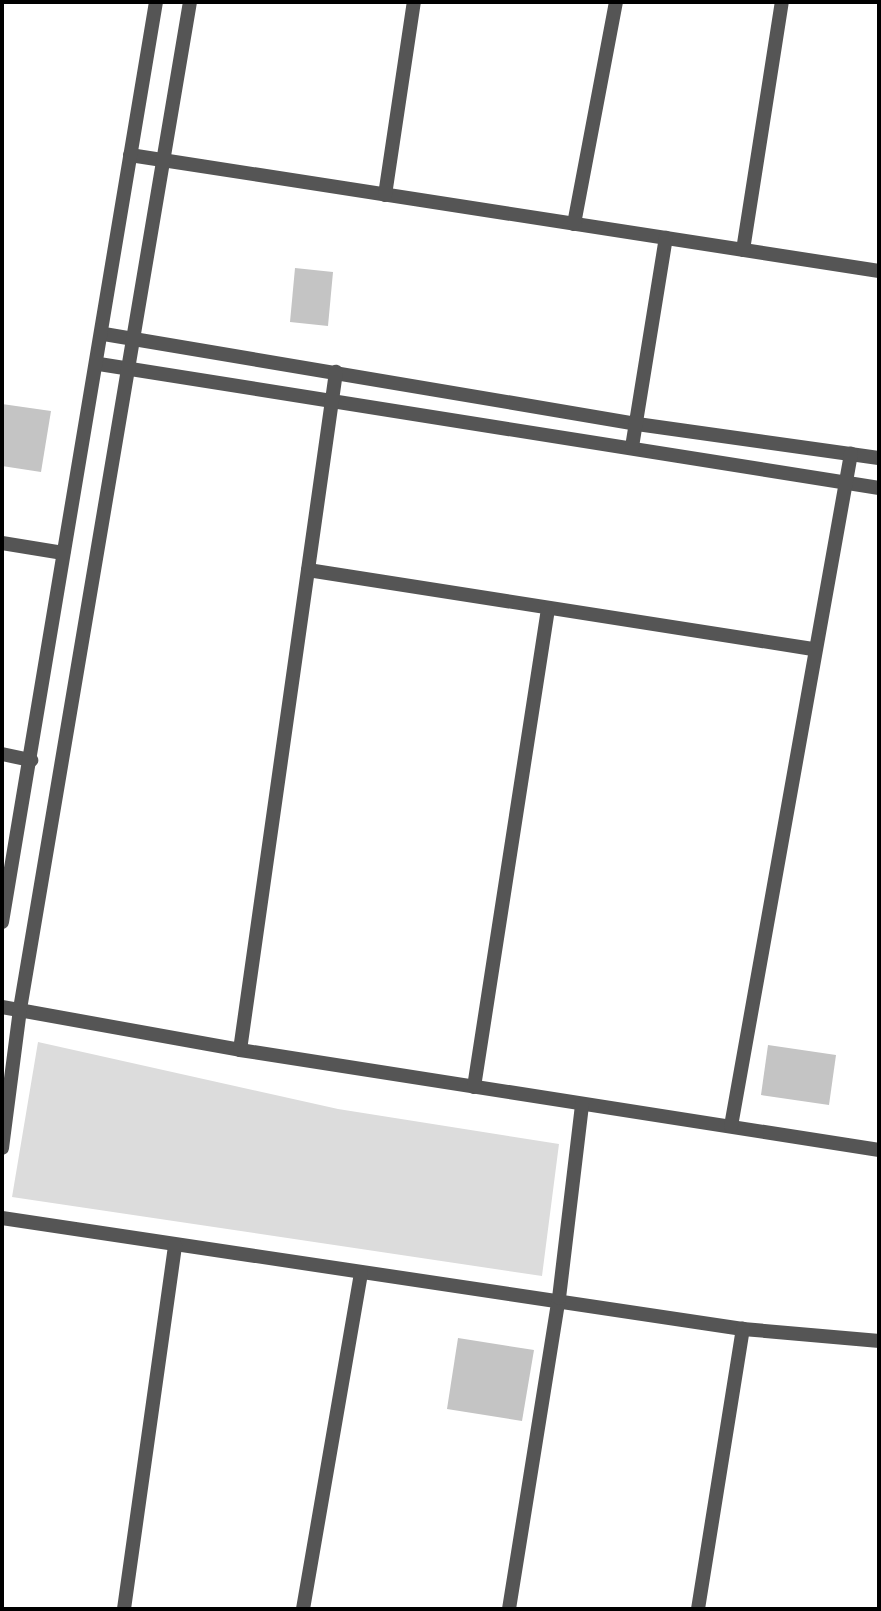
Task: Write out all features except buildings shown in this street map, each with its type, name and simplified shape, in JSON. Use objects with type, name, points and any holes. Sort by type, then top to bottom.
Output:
[{"type":"street","points":[[2,922],[31,760],[63,553],[99,364],[156,2]]},
{"type":"street","points":[[2,1148],[20,1009],[190,2]]},
{"type":"street","points":[[385,195],[414,2]]},
{"type":"street","points":[[574,224],[616,2]]},
{"type":"street","points":[[743,250],[782,2]]},
{"type":"street","points":[[130,156],[879,271]]},
{"type":"street","points":[[632,447],[666,238]]},
{"type":"street","points":[[104,334],[636,424],[879,458]]},
{"type":"street","points":[[99,364],[879,488]]},
{"type":"street","points":[[240,1050],[336,372]]},
{"type":"street","points":[[731,1126],[813,649],[851,454]]},
{"type":"street","points":[[2,543],[63,553]]},
{"type":"street","points":[[308,570],[548,610],[813,649]]},
{"type":"street","points":[[474,1087],[548,610]]},
{"type":"street","points":[[2,754],[31,760]]},
{"type":"street","points":[[2,1006],[240,1050],[879,1150]]},
{"type":"street","points":[[509,1609],[559,1298],[582,1104]]},
{"type":"street","points":[[2,1218],[361,1273],[559,1298],[743,1329],[879,1341]]},
{"type":"street","points":[[124,1609],[175,1246]]},
{"type":"street","points":[[303,1609],[361,1273]]},
{"type":"street","points":[[698,1609],[743,1329]]},
{"type":"shaded area","points":[[38,1042],[338,1109],[559,1144],[542,1276],[12,1197]]}]
